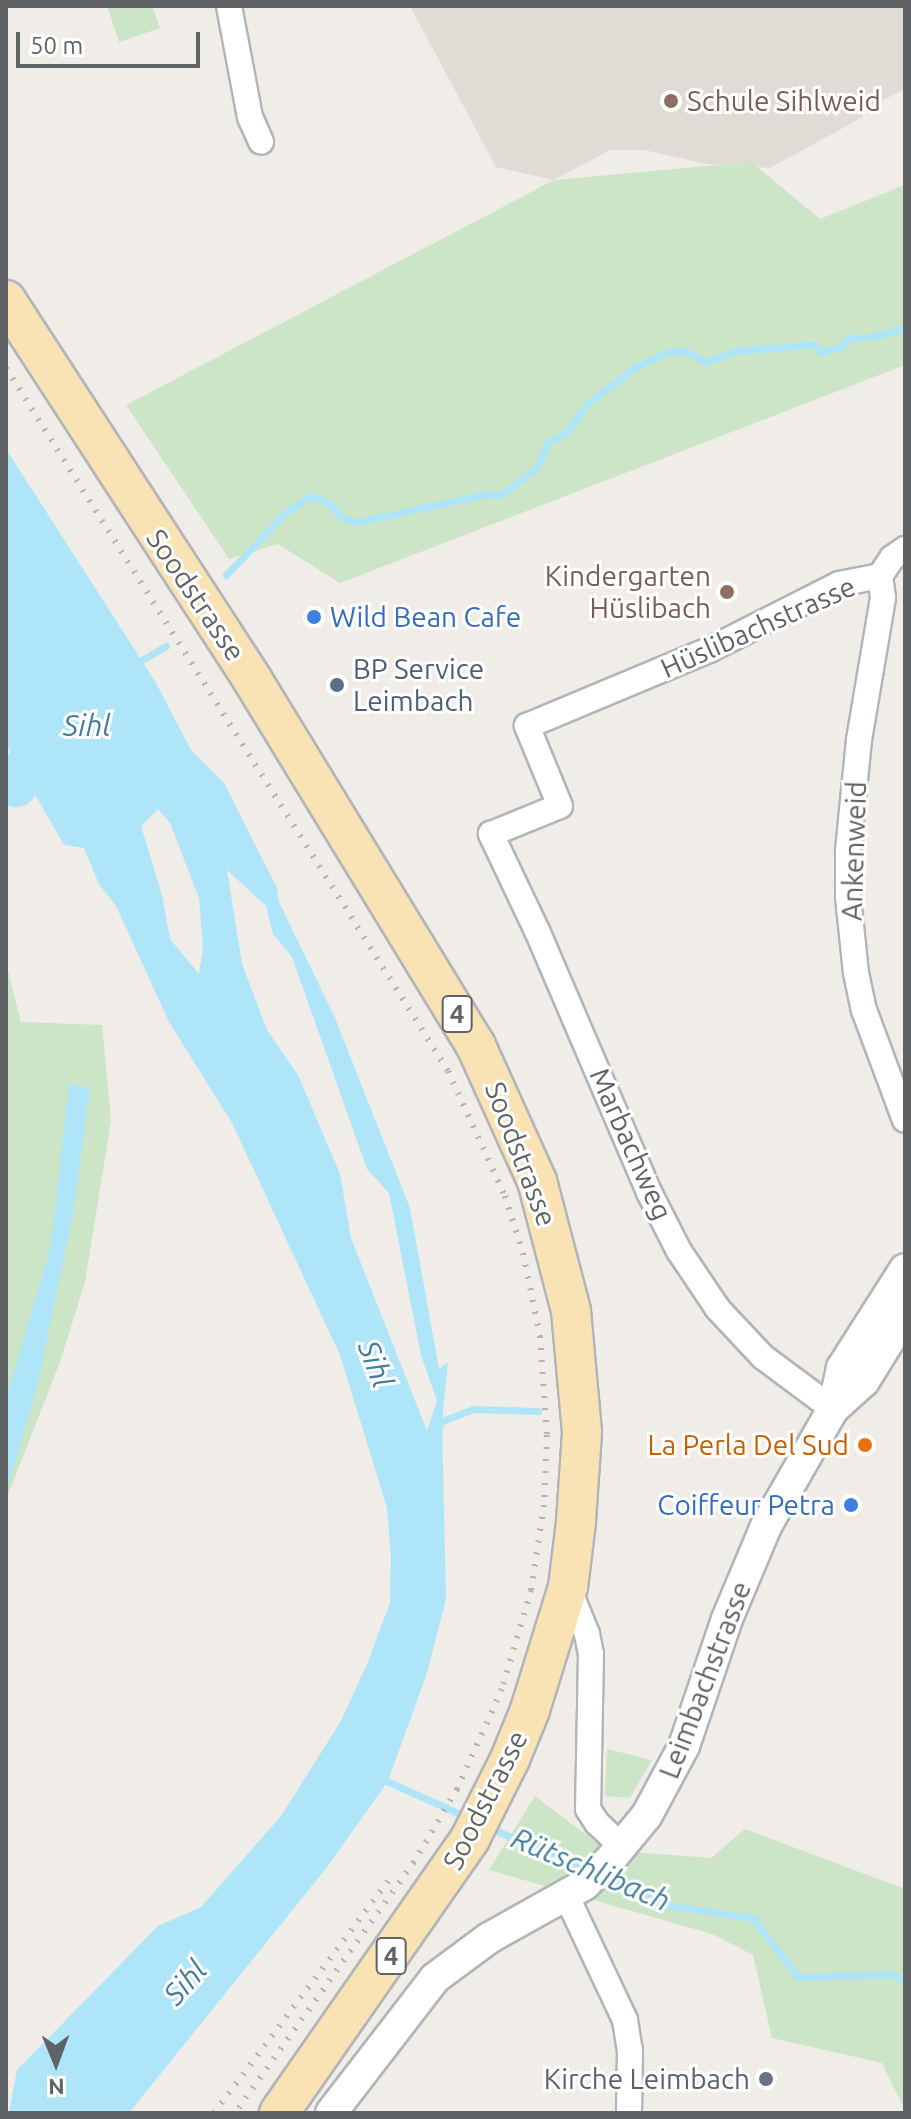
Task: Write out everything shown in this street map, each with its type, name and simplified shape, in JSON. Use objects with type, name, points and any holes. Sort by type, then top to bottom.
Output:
[{"type":"main road","name":"Soodstrasse","points":[[6,300],[333,808],[476,1046],[537,1181],[571,1311],[579,1372],[582,1433],[568,1587],[530,1710],[476,1828],[279,2113]]},
{"type":"street","points":[[229,6],[250,117],[261,142]]},
{"type":"street","name":"Hüslibachstrasse","points":[[491,834],[560,806],[527,726],[709,650],[839,584],[880,576],[892,558],[905,549]]},
{"type":"street","name":"Ankenweid","points":[[880,576],[883,598],[859,740],[848,851],[848,897],[856,973],[864,1010],[905,1120]]},
{"type":"street","name":"Marbachweg","points":[[491,834],[655,1204],[679,1251],[718,1309],[751,1344],[833,1409]]},
{"type":"street","name":"Leimbachstrasse","points":[[331,2113],[435,1978],[489,1938],[575,1890],[616,1853],[647,1815],[682,1753],[727,1619],[766,1526],[833,1409],[842,1368],[905,1269]]},
{"type":"street","name":"Leimbachstrasse","points":[[833,1409],[864,1381],[905,1315]]},
{"type":"street","points":[[568,1587],[587,1634],[591,1654],[588,1809],[616,1853]]},
{"type":"street","points":[[575,1890],[625,2020],[630,2050],[629,2113]]},
{"type":"shaded area","name":"Schule Sihlweid","points":[[410,6],[905,6],[905,89],[860,112],[863,117],[770,168],[707,164],[644,150],[610,150],[554,180],[496,167]]},
{"type":"green space","points":[[107,6],[152,6],[160,28],[119,42]]},
{"type":"green space","points":[[751,162],[820,219],[905,185],[905,365],[340,583],[278,544],[229,559],[126,405],[554,180]]},
{"type":"green space","points":[[6,963],[21,1022],[102,1025],[111,1121],[85,1282],[60,1362],[6,1500]]},
{"type":"green space","points":[[607,1749],[652,1760],[630,1798],[605,1796]]},
{"type":"green space","points":[[535,1796],[606,1850],[711,1858],[745,1829],[905,1889],[905,2110],[882,2063],[772,2038],[753,1955],[712,1934],[489,1870]]},
{"type":"water","name":"Sihl","points":[[6,449],[156,683],[191,750],[224,783],[277,888],[279,902],[335,1018],[410,1208],[439,1369],[448,1362],[442,1421],[446,1599],[427,1673],[388,1781],[327,1867],[129,2113],[9,2113],[17,2070],[158,1926],[201,1907],[281,1816],[341,1721],[390,1603],[391,1556],[387,1508],[340,1355],[232,1123],[169,1022],[116,906],[99,884],[84,848],[64,845],[6,744]],"holes":[[[158,809],[170,823],[199,898],[203,948],[199,974],[170,939],[162,895],[141,826]],[[227,870],[266,906],[273,934],[292,957],[367,1169],[389,1193],[421,1355],[437,1401],[427,1431],[351,1238],[340,1174],[298,1075],[267,1030],[242,964]]]},
{"type":"water","points":[[69,1084],[90,1088],[73,1214],[38,1383],[6,1494],[6,1399],[51,1245]]},
{"type":"waterway","points":[[226,575],[286,512],[310,496],[329,503],[342,518],[356,522],[488,494],[500,495],[536,469],[548,442],[566,433],[586,405],[635,367],[667,352],[686,351],[706,362],[736,351],[812,344],[822,352],[840,347],[849,338],[870,337],[905,328]]},
{"type":"waterway","points":[[133,665],[166,646]]},
{"type":"waterway","points":[[16,785],[52,725]]},
{"type":"waterway","points":[[439,1427],[442,1421],[473,1409],[538,1411]]},
{"type":"waterway","name":"Rütschlibach","points":[[382,1779],[469,1818]]},
{"type":"waterway","name":"Rütschlibach","points":[[488,1827],[586,1870]]},
{"type":"waterway","name":"Rütschlibach","points":[[605,1878],[673,1906],[753,1918],[798,1977],[892,1974],[905,1982]]},
{"type":"railway","points":[[6,368],[448,1071],[505,1196],[523,1253],[540,1336],[547,1435],[544,1505],[531,1590],[502,1689],[457,1789],[414,1862],[235,2113]]},
{"type":"railway","points":[[214,2113],[389,1880]]},
{"type":"place","name":"Schule Sihlweid","points":[[671,101]]},
{"type":"place","name":"Kindergarten Hüslibach","points":[[727,592]]},
{"type":"place","name":"Wild Bean Cafe","points":[[314,617]]},
{"type":"place","name":"BP Service Leimbach","points":[[337,685]]},
{"type":"place","name":"La Perla Del Sud","points":[[865,1445]]},
{"type":"place","name":"Coiffeur Petra","points":[[851,1505]]},
{"type":"place","name":"Kirche Leimbach","points":[[766,2079]]}]
